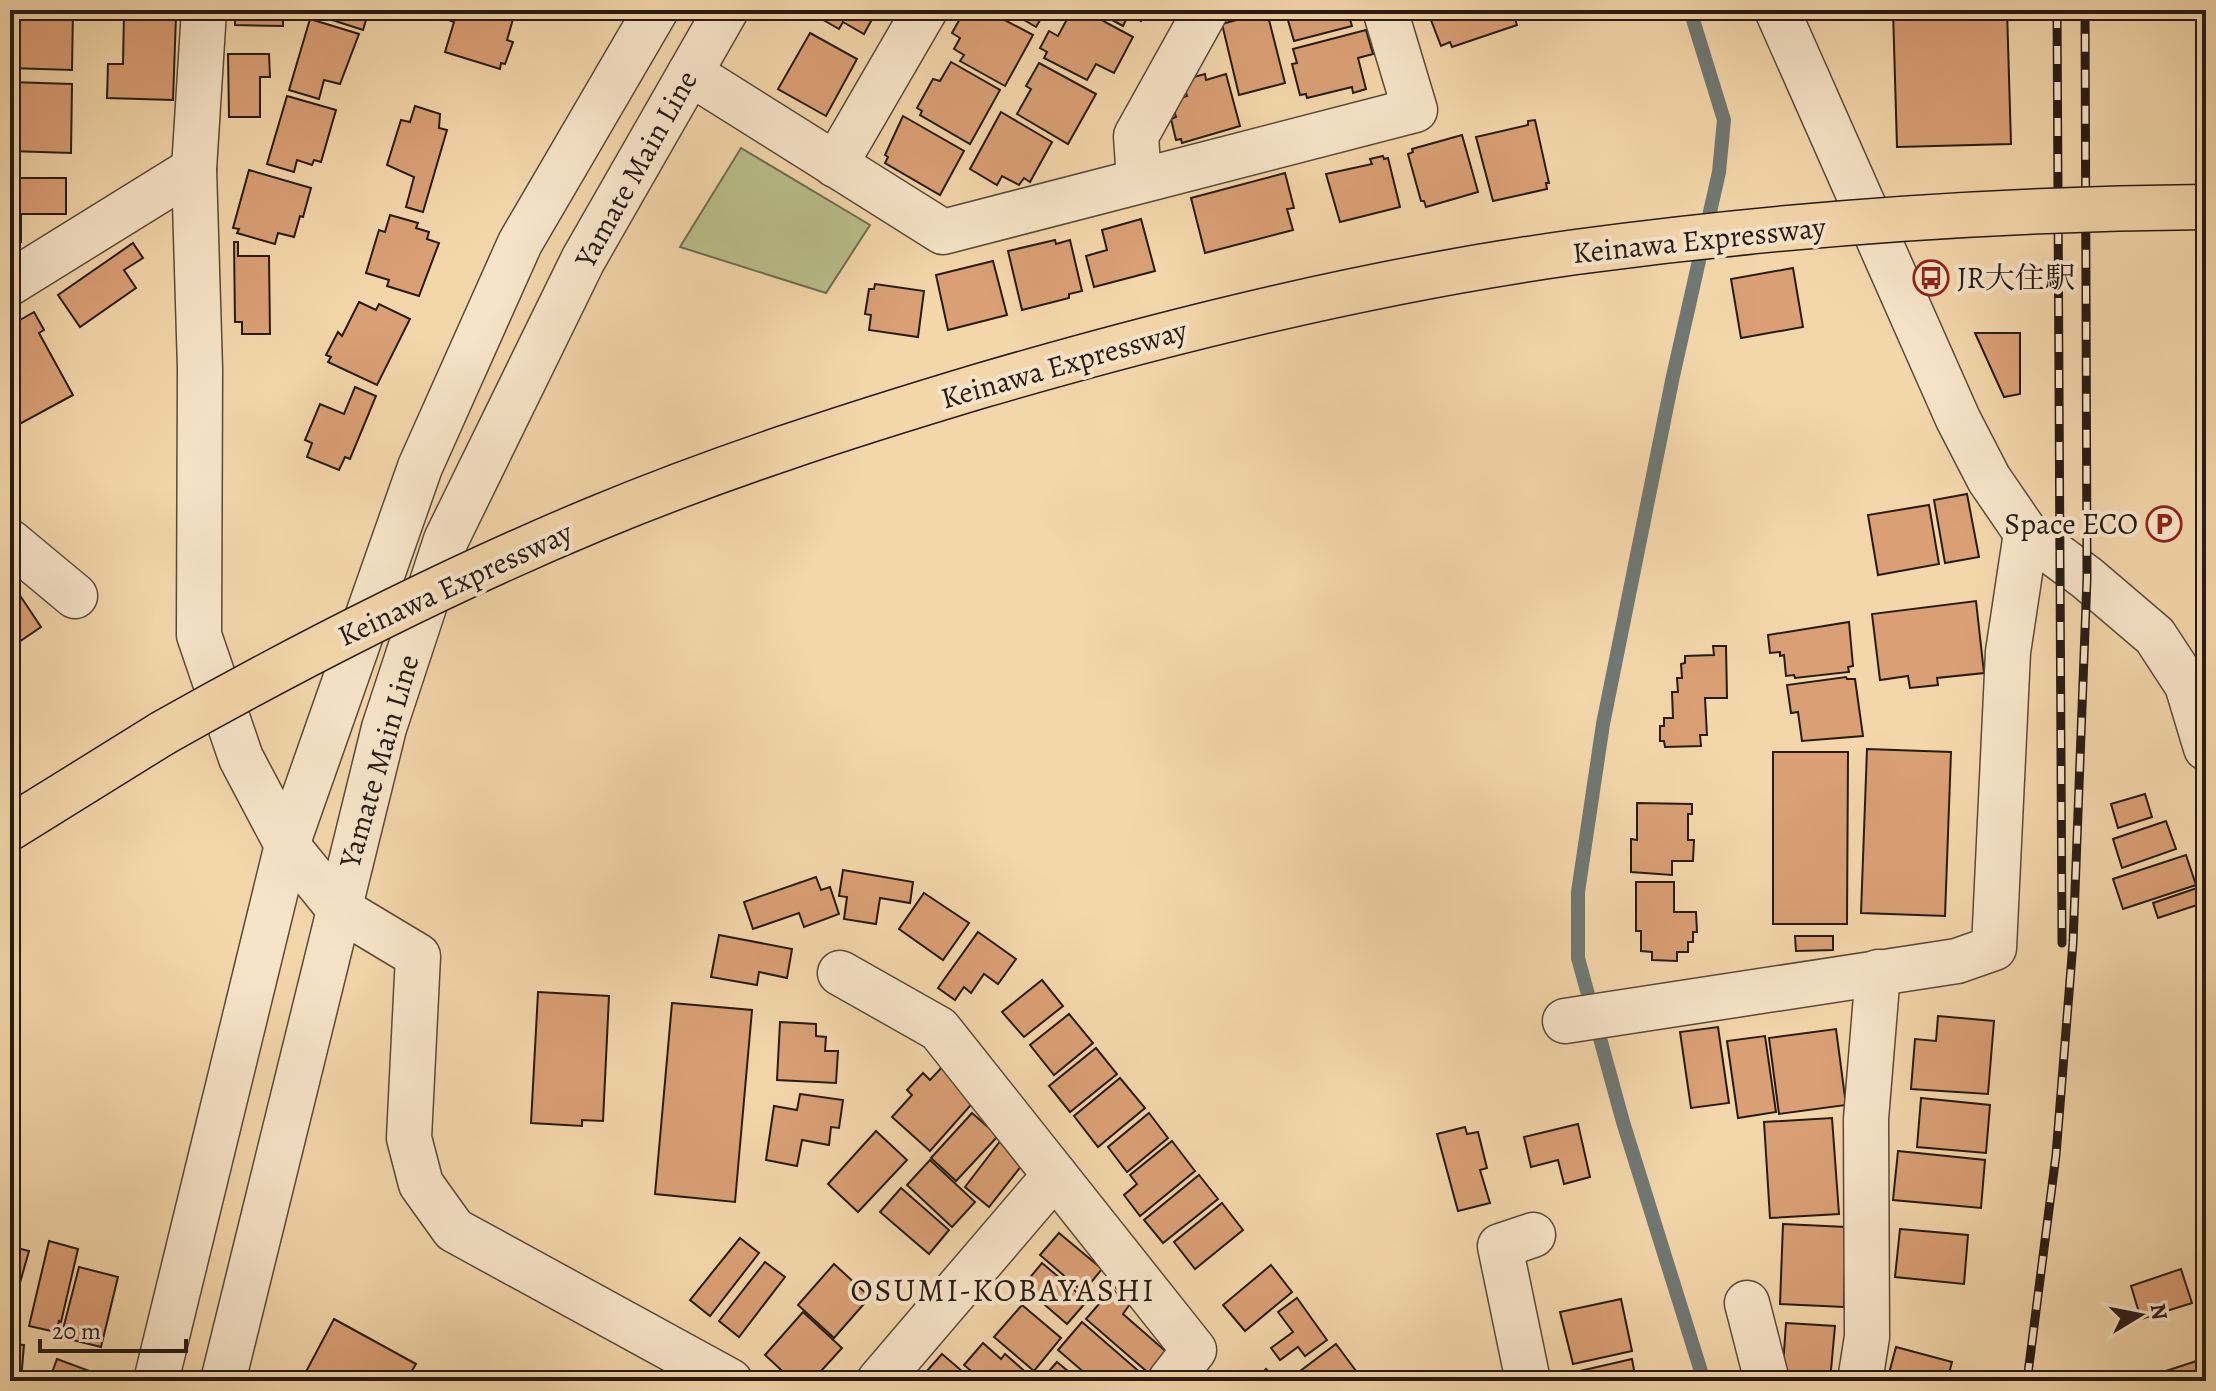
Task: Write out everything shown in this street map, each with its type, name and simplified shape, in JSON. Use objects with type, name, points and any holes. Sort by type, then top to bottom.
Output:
[{"type":"highway","name":"Keinawa Expressway","points":[[10,828],[163,733],[346,634],[462,577],[598,518],[836,430],[1100,352],[1245,315],[1408,281],[1573,253],[1744,233],[1922,218],[2206,207]]},
{"type":"street","points":[[204,10],[194,169],[200,369],[199,635],[241,758],[287,845],[338,908],[418,956],[409,1138],[421,1184],[454,1230],[730,1381]]},
{"type":"street","name":"Yamate Main Line","points":[[156,1381],[287,845],[420,467],[520,243],[656,10]]},
{"type":"street","name":"Yamate Main Line","points":[[223,1381],[384,728],[446,540],[583,260],[726,10]]},
{"type":"street","points":[[835,165],[925,10]]},
{"type":"street","points":[[1139,180],[1136,136],[1206,10]]},
{"type":"street","points":[[690,73],[943,232],[1415,110],[1385,10]]},
{"type":"street","points":[[1777,10],[1958,419],[1989,479],[2026,533],[2077,570],[2155,636],[2187,685],[2206,748]]},
{"type":"street","points":[[10,283],[194,169]]},
{"type":"street","points":[[1565,1021],[1957,961],[1994,948],[2008,652],[2026,533]]},
{"type":"street","points":[[10,542],[75,596]]},
{"type":"street","points":[[1860,1381],[1867,1337],[1866,1119],[1878,972]]},
{"type":"street","points":[[840,973],[939,1029],[1194,1350],[1170,1381]]},
{"type":"street","points":[[879,1381],[1055,1175]]},
{"type":"street","points":[[1528,1381],[1500,1246],[1533,1235]]},
{"type":"street","points":[[1747,1303],[1767,1381]]},
{"type":"green space","points":[[741,148],[870,225],[826,293],[680,247]]},
{"type":"building","points":[[10,10],[73,10],[72,70],[10,68]]},
{"type":"building","points":[[235,10],[283,10],[283,26],[235,25]]},
{"type":"building","points":[[329,10],[369,10],[363,30],[326,18]]},
{"type":"building","points":[[423,10],[482,10],[513,19],[507,40],[513,42],[505,64],[501,63],[500,69],[445,52],[454,22]]},
{"type":"building","points":[[822,10],[877,10],[864,34],[843,22],[839,29],[818,17]]},
{"type":"building","points":[[965,10],[986,10],[1033,35],[1005,86],[960,61],[964,55],[954,49],[960,38],[952,33]]},
{"type":"building","points":[[1007,10],[1046,10],[1036,27]]},
{"type":"building","points":[[1072,10],[1083,10],[1133,37],[1114,73],[1096,64],[1087,80],[1044,58],[1047,52],[1040,48],[1049,31],[1058,36]]},
{"type":"building","points":[[1094,10],[1147,10],[1141,21],[1129,14],[1123,26]]},
{"type":"building","points":[[1238,10],[1267,12],[1285,83],[1239,95],[1222,24],[1240,19]]},
{"type":"building","points":[[1285,10],[1347,10],[1352,26],[1294,41]]},
{"type":"building","points":[[1432,10],[1512,10],[1517,25],[1452,47],[1450,42],[1441,46],[1431,20],[1435,18]]},
{"type":"building","points":[[1893,10],[2007,10],[2011,144],[1897,147]]},
{"type":"building","points":[[124,14],[176,16],[173,100],[107,98],[108,64],[123,64]]},
{"type":"building","points":[[310,19],[359,34],[340,84],[324,80],[319,99],[289,90]]},
{"type":"building","points":[[1366,30],[1373,54],[1358,58],[1366,89],[1353,93],[1352,87],[1307,98],[1306,94],[1300,95],[1292,64],[1297,63],[1293,49]]},
{"type":"building","points":[[810,33],[857,59],[826,116],[778,89]]},
{"type":"building","points":[[228,54],[269,54],[270,77],[260,77],[260,117],[229,117]]},
{"type":"building","points":[[951,62],[1000,90],[970,144],[920,115],[922,111],[917,108],[933,79],[940,81]]},
{"type":"building","points":[[1039,63],[1096,94],[1068,144],[1017,114],[1031,89],[1026,86]]},
{"type":"building","points":[[1205,74],[1206,80],[1226,74],[1240,126],[1182,143],[1181,139],[1176,140],[1171,119],[1176,117],[1171,100],[1187,96],[1182,80]]},
{"type":"building","points":[[10,82],[72,84],[71,153],[10,151]]},
{"type":"building","points":[[287,96],[336,110],[321,162],[314,160],[312,165],[297,160],[294,172],[267,164]]},
{"type":"building","points":[[415,106],[440,114],[439,128],[447,130],[423,212],[406,207],[414,177],[387,165],[401,120],[410,122]]},
{"type":"building","points":[[1001,112],[1052,142],[1030,182],[1024,178],[1019,185],[1002,176],[997,185],[970,169]]},
{"type":"building","points":[[903,116],[964,151],[940,195],[885,163],[888,157],[885,155]]},
{"type":"building","points":[[1535,120],[1549,183],[1546,183],[1547,189],[1493,201],[1476,137],[1528,125],[1528,121]]},
{"type":"building","points":[[1462,135],[1478,192],[1426,207],[1421,201],[1408,154],[1413,152],[1412,149]]},
{"type":"building","points":[[1383,156],[1384,159],[1388,158],[1400,207],[1340,222],[1326,174],[1372,164],[1370,159]]},
{"type":"building","points":[[249,170],[311,188],[294,237],[278,233],[275,244],[237,233],[239,229],[233,228]]},
{"type":"building","points":[[1285,173],[1294,208],[1287,209],[1293,230],[1205,253],[1191,198]]},
{"type":"building","points":[[10,178],[66,178],[66,214],[21,214],[21,242],[10,242]]},
{"type":"building","points":[[390,215],[418,223],[416,228],[429,232],[427,239],[439,243],[419,296],[387,286],[389,280],[366,273],[379,230],[385,232]]},
{"type":"building","points":[[1141,219],[1155,271],[1094,287],[1086,256],[1107,250],[1102,230]]},
{"type":"building","points":[[1055,240],[1056,244],[1070,240],[1082,291],[1069,294],[1069,298],[1022,310],[1008,251]]},
{"type":"building","points":[[234,242],[238,242],[238,256],[269,256],[270,334],[242,334],[242,322],[235,322]]},
{"type":"building","points":[[133,243],[143,258],[124,270],[136,288],[80,327],[58,295]]},
{"type":"building","points":[[993,261],[1007,315],[948,330],[936,275]]},
{"type":"building","points":[[1793,268],[1803,327],[1741,338],[1731,279]]},
{"type":"building","points":[[875,284],[924,291],[918,337],[869,330],[871,315],[865,314],[869,289],[874,289]]},
{"type":"building","points":[[359,302],[376,310],[379,304],[410,319],[377,385],[328,362],[331,357],[326,355],[338,332],[342,336]]},
{"type":"building","points":[[15,312],[20,320],[34,312],[44,330],[39,333],[73,395],[16,426],[10,415],[10,315]]},
{"type":"building","points":[[1975,333],[2020,333],[2020,394],[2004,397]]},
{"type":"building","points":[[355,387],[376,396],[350,459],[345,457],[339,470],[307,457],[312,443],[305,440],[320,404],[344,414]]},
{"type":"building","points":[[1967,494],[1979,557],[1945,563],[1934,500]]},
{"type":"building","points":[[1929,505],[1939,564],[1878,575],[1868,515]]},
{"type":"building","points":[[10,583],[41,627],[10,648]]},
{"type":"building","points":[[1976,601],[1984,673],[1937,678],[1938,685],[1910,688],[1908,676],[1880,680],[1872,614]]},
{"type":"building","points":[[1849,622],[1853,666],[1848,667],[1849,672],[1795,678],[1794,675],[1786,676],[1784,655],[1780,656],[1780,652],[1770,653],[1768,635]]},
{"type":"building","points":[[1713,646],[1726,646],[1727,698],[1705,698],[1707,735],[1700,735],[1701,746],[1665,747],[1664,741],[1660,741],[1660,726],[1664,726],[1664,718],[1673,718],[1672,692],[1678,692],[1677,678],[1682,678],[1681,664],[1685,663],[1685,656],[1714,655]]},
{"type":"building","points":[[1846,677],[1855,679],[1863,736],[1802,741],[1798,712],[1791,713],[1787,685]]},
{"type":"building","points":[[1867,749],[1951,752],[1945,916],[1861,913]]},
{"type":"building","points":[[1773,752],[1848,752],[1847,924],[1773,924]]},
{"type":"building","points":[[2145,794],[2152,817],[2118,828],[2111,804]]},
{"type":"building","points":[[1637,803],[1692,804],[1692,814],[1688,814],[1688,840],[1694,840],[1693,861],[1672,861],[1672,875],[1631,872],[1631,839],[1637,840]]},
{"type":"building","points":[[2166,821],[2176,849],[2122,868],[2113,839]]},
{"type":"building","points":[[2186,855],[2196,885],[2123,909],[2113,879]]},
{"type":"building","points":[[843,870],[913,882],[910,903],[880,898],[876,924],[844,919],[847,897],[839,896]]},
{"type":"building","points":[[816,877],[821,890],[830,887],[839,914],[804,927],[799,913],[753,929],[744,902]]},
{"type":"building","points":[[1636,882],[1674,882],[1674,912],[1696,912],[1697,932],[1693,932],[1693,942],[1688,942],[1688,952],[1677,952],[1677,961],[1652,960],[1652,952],[1641,951],[1641,931],[1636,931]]},
{"type":"building","points":[[2206,885],[2206,902],[2158,918],[2153,903]]},
{"type":"building","points":[[924,893],[969,923],[943,960],[899,929]]},
{"type":"building","points":[[978,932],[1016,959],[998,984],[984,974],[971,993],[964,987],[955,1000],[938,988]]},
{"type":"building","points":[[719,935],[792,949],[787,978],[759,972],[757,985],[711,977]]},
{"type":"building","points":[[1795,936],[1833,936],[1833,950],[1796,951]]},
{"type":"building","points":[[1042,980],[1063,1006],[1024,1037],[1002,1012]]},
{"type":"building","points":[[538,992],[609,996],[603,1121],[582,1120],[582,1126],[531,1123]]},
{"type":"building","points":[[672,1003],[752,1010],[735,1202],[655,1194]]},
{"type":"building","points":[[1069,1014],[1093,1043],[1054,1075],[1030,1045]]},
{"type":"building","points":[[1938,1016],[1994,1021],[1988,1094],[1911,1089],[1915,1039],[1936,1041]]},
{"type":"building","points":[[780,1022],[816,1024],[816,1036],[826,1037],[825,1051],[838,1051],[836,1083],[777,1080]]},
{"type":"building","points":[[1718,1027],[1729,1103],[1691,1108],[1680,1032]]},
{"type":"building","points":[[1836,1029],[1846,1105],[1779,1114],[1769,1038]]},
{"type":"building","points":[[1765,1036],[1776,1112],[1738,1118],[1727,1041]]},
{"type":"building","points":[[1096,1048],[1117,1074],[1070,1112],[1049,1086]]},
{"type":"building","points":[[946,1063],[977,1098],[930,1151],[892,1117],[912,1095],[907,1090],[923,1073],[930,1080]]},
{"type":"building","points":[[1120,1078],[1145,1108],[1098,1147],[1074,1116]]},
{"type":"building","points":[[800,1094],[843,1100],[839,1128],[831,1127],[829,1145],[802,1140],[797,1166],[766,1160],[774,1106],[797,1110]]},
{"type":"building","points":[[1921,1098],[1990,1105],[1986,1153],[1917,1147]]},
{"type":"building","points":[[972,1113],[998,1136],[956,1181],[931,1158]]},
{"type":"building","points":[[1149,1113],[1168,1138],[1127,1172],[1108,1147]]},
{"type":"building","points":[[1832,1118],[1839,1214],[1770,1218],[1764,1122]]},
{"type":"building","points":[[1578,1124],[1590,1177],[1564,1184],[1558,1160],[1531,1167],[1524,1137]]},
{"type":"building","points":[[1465,1127],[1467,1134],[1478,1132],[1487,1168],[1480,1170],[1490,1203],[1458,1211],[1437,1134]]},
{"type":"building","points":[[876,1131],[907,1160],[858,1212],[828,1184]]},
{"type":"building","points":[[1001,1140],[1026,1160],[989,1207],[965,1187]]},
{"type":"building","points":[[1172,1141],[1195,1171],[1140,1216],[1124,1195],[1137,1184],[1130,1175]]},
{"type":"building","points":[[1898,1151],[1985,1160],[1981,1208],[1893,1200]]},
{"type":"building","points":[[930,1160],[975,1202],[952,1227],[907,1185]]},
{"type":"building","points":[[1199,1175],[1218,1199],[1163,1243],[1144,1220]]},
{"type":"building","points":[[901,1188],[949,1230],[929,1254],[880,1212]]},
{"type":"building","points":[[1222,1203],[1243,1230],[1195,1269],[1174,1242]]},
{"type":"building","points":[[1783,1224],[1846,1227],[1844,1307],[1780,1304]]},
{"type":"building","points":[[1900,1229],[1968,1235],[1964,1284],[1895,1277]]},
{"type":"building","points":[[1059,1233],[1102,1269],[1083,1292],[1040,1255]]},
{"type":"building","points":[[740,1238],[759,1253],[710,1316],[690,1300]]},
{"type":"building","points":[[49,1241],[78,1249],[56,1332],[29,1326]]},
{"type":"building","points":[[10,1246],[29,1251],[10,1318]]},
{"type":"building","points":[[765,1262],[785,1277],[739,1337],[719,1321]]},
{"type":"building","points":[[1042,1263],[1087,1301],[1067,1324],[1023,1286]]},
{"type":"building","points":[[834,1264],[870,1297],[834,1338],[798,1305]]},
{"type":"building","points":[[1271,1265],[1292,1292],[1245,1331],[1223,1305]]},
{"type":"building","points":[[79,1267],[118,1277],[101,1347],[61,1337]]},
{"type":"building","points":[[2181,1269],[2192,1303],[2141,1319],[2131,1286]]},
{"type":"building","points":[[1112,1289],[1130,1304],[1123,1314],[1170,1355],[1152,1376],[1086,1319]]},
{"type":"building","points":[[1297,1298],[1327,1340],[1305,1356],[1298,1347],[1280,1360],[1271,1348],[1293,1332],[1278,1312]]},
{"type":"building","points":[[1621,1299],[1632,1351],[1573,1364],[1560,1312]]},
{"type":"building","points":[[1022,1305],[1061,1338],[1034,1371],[994,1337]]},
{"type":"building","points":[[803,1312],[842,1348],[812,1381],[793,1381],[765,1355]]},
{"type":"building","points":[[334,1319],[416,1364],[410,1374],[418,1381],[301,1381]]},
{"type":"building","points":[[1082,1322],[1150,1381],[1114,1381],[1111,1378],[1109,1381],[1094,1381],[1058,1350]]},
{"type":"building","points":[[1786,1323],[1835,1326],[1830,1381],[1782,1381]]},
{"type":"building","points":[[983,1343],[1001,1359],[1005,1354],[1030,1376],[1026,1381],[983,1381],[964,1365]]},
{"type":"building","points":[[10,1344],[24,1345],[21,1381],[10,1381]]},
{"type":"building","points":[[1336,1344],[1362,1379],[1341,1381],[1337,1376],[1331,1381],[1300,1381],[1295,1375]]},
{"type":"building","points":[[1896,1347],[1952,1362],[1947,1381],[1887,1381]]},
{"type":"building","points":[[942,1354],[970,1378],[967,1381],[918,1381]]},
{"type":"building","points":[[2206,1358],[2206,1381],[2135,1381]]},
{"type":"building","points":[[57,1359],[95,1373],[92,1381],[49,1381]]},
{"type":"building","points":[[1632,1359],[1636,1381],[1573,1381],[1571,1373]]},
{"type":"building","points":[[1057,1362],[1080,1381],[1040,1381]]},
{"type":"building","points":[[1266,1369],[1278,1381],[1255,1381]]},
{"type":"waterway","points":[[1690,10],[1724,120],[1719,172],[1673,376],[1603,724],[1578,892],[1578,958],[1623,1122],[1704,1381]]},
{"type":"railway","points":[[2057,10],[2062,943]]},
{"type":"railway","points":[[2027,1381],[2056,1155],[2073,943],[2087,578],[2085,10]]},
{"type":"place","name":"JR大住駅","points":[[1931,278]]},
{"type":"place","name":"Space ECO","points":[[2164,524]]},
{"type":"district","name":"OSUMI-KOBAYASHI","points":[[1003,1290]]}]
